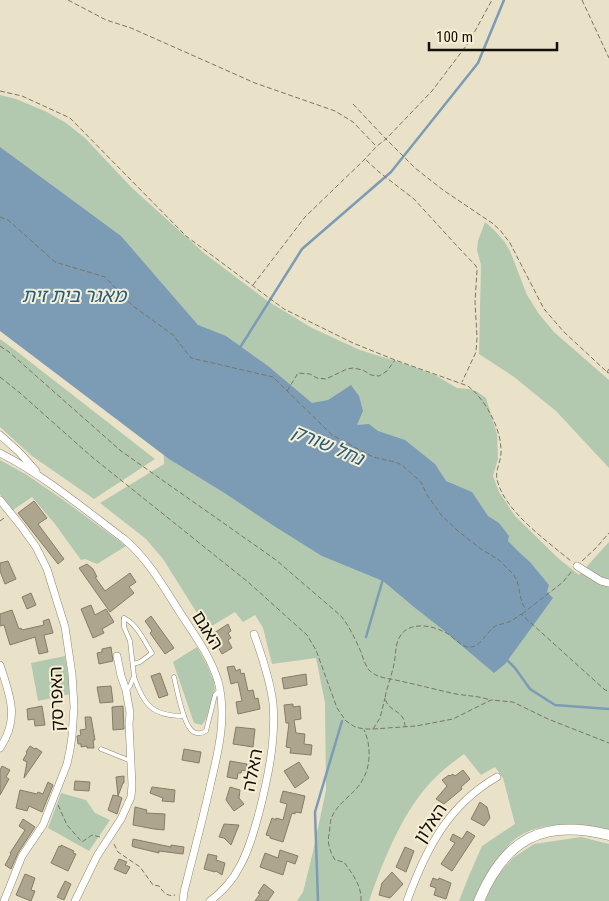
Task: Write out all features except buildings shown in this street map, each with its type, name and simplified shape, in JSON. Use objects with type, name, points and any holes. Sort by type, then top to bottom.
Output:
[{"type":"main road","points":[[479,901],[498,865],[508,853],[532,837],[560,829],[593,831],[609,835]]},
{"type":"street","points":[[0,435],[19,452],[40,477]]},
{"type":"street","name":"האגם","points":[[0,453],[40,477],[124,539],[142,556],[207,656],[215,673],[220,691],[222,723],[219,747],[203,820],[184,892],[184,901]]},
{"type":"street","name":"האפרסק","points":[[1,503],[21,526],[47,569],[65,627],[74,692],[74,720],[67,764],[43,825],[22,856],[4,901]]},
{"type":"street","points":[[577,566],[601,581],[609,583]]},
{"type":"street","name":"האלה","points":[[210,901],[231,880],[244,859],[257,819],[269,768],[274,732],[273,703],[265,666],[254,634]]},
{"type":"street","points":[[75,901],[97,856],[121,819],[130,797],[132,785],[130,713],[118,656]]},
{"type":"street","points":[[0,666],[10,696],[12,712],[10,729],[0,746]]},
{"type":"street","name":"האלון","points":[[407,901],[426,855],[438,833],[467,799],[482,786],[497,777]]},
{"type":"lane","points":[[133,664],[140,662],[152,653],[133,625],[124,618],[124,627],[130,641],[134,676],[139,691],[148,705],[158,712],[166,715],[184,716]]},
{"type":"lane","points":[[126,690],[134,676]]},
{"type":"lane","points":[[174,677],[184,716],[189,729],[193,732],[201,734],[206,731],[215,695],[220,691]]},
{"type":"lane","points":[[101,749],[131,761]]},
{"type":"path","points":[[68,0],[106,20],[131,28],[255,83],[335,111],[353,122],[377,146]]},
{"type":"path","points":[[252,286],[305,217],[386,139],[432,91],[469,42],[492,0]]},
{"type":"path","points":[[582,0],[609,58]]},
{"type":"path","points":[[0,91],[22,96],[70,118],[186,236],[284,309],[396,360],[468,386],[481,397],[496,425],[501,454],[496,478],[504,499],[530,527],[577,566]]},
{"type":"path","points":[[353,104],[415,168],[500,230],[510,243],[544,309],[564,332],[608,373],[609,369]]},
{"type":"path","points":[[365,159],[414,199],[478,270],[475,302],[476,352],[461,383]]},
{"type":"path","points":[[0,217],[8,220],[55,262],[105,277],[133,306],[173,335],[191,358],[273,377],[332,435],[374,458],[402,465],[421,482],[427,495],[442,516],[458,531],[499,560],[513,574],[517,580],[522,603],[526,610]]},
{"type":"path","points":[[0,346],[121,451],[276,560],[341,616],[347,623],[368,669],[374,674],[382,679],[390,679],[491,700],[513,702],[548,719],[609,743]]},
{"type":"path","points":[[287,391],[298,373],[310,374],[317,378],[326,379],[353,368],[379,376],[387,371],[396,360]]},
{"type":"path","points":[[0,377],[92,457],[248,582],[307,634],[316,650],[337,708],[346,721],[354,727],[373,729],[405,727],[452,719],[491,700]]},
{"type":"path","points":[[373,729],[380,718],[400,635],[413,626],[423,626],[449,634],[461,644],[470,647],[474,646],[496,625],[515,619],[563,582],[609,532]]},
{"type":"path","points":[[521,614],[605,690],[609,691]]},
{"type":"path","points":[[385,698],[390,707],[403,718],[405,727]]},
{"type":"path","points":[[361,901],[358,882],[344,862],[335,860],[330,854],[328,839],[332,818],[336,810],[360,785],[364,778],[368,756],[367,736],[364,729]]},
{"type":"path","points":[[53,799],[60,806],[68,825],[82,842],[92,835],[107,840],[114,844],[118,852],[140,867],[153,885],[159,886],[164,893],[170,896],[184,892]]},
{"type":"green space","points":[[0,95],[16,99],[47,112],[66,123],[85,138],[131,187],[204,253],[269,302],[312,328],[360,350],[435,375],[457,388],[476,391],[486,398],[497,434],[498,459],[493,476],[499,492],[515,516],[558,558],[579,575],[609,542],[609,832],[571,824],[543,827],[530,831],[511,842],[505,849],[487,875],[474,901],[459,901],[482,846],[515,824],[503,778],[495,767],[481,775],[464,754],[447,767],[425,789],[405,818],[388,851],[369,901],[297,901],[303,892],[326,790],[325,703],[316,658],[272,664],[263,628],[255,615],[243,622],[235,612],[207,629],[163,559],[146,539],[100,503],[164,464],[162,360],[0,213]]},
{"type":"green space","points":[[485,222],[504,241],[510,251],[527,295],[539,314],[554,332],[609,380],[609,468],[556,411],[514,377],[479,354],[481,265],[477,250],[478,241]]},
{"type":"green space","points":[[0,339],[155,459],[94,499],[32,456],[0,427]]},
{"type":"green space","points":[[0,460],[27,475],[126,546],[97,564],[85,559],[81,560],[55,524],[32,497],[13,510],[0,494]]},
{"type":"green space","points":[[197,647],[207,665],[215,690],[206,719],[202,725],[194,723],[173,662]]},
{"type":"green space","points":[[65,656],[71,694],[38,701],[31,663]]},
{"type":"green space","points":[[61,793],[86,800],[95,813],[110,820],[89,851],[48,828]]},
{"type":"green space","points":[[581,837],[609,844],[609,901],[485,901],[495,878],[513,858],[534,844]]},
{"type":"water","name":"מאגר בית זית","points":[[0,147],[121,236],[198,325],[226,336],[268,366],[312,403],[328,400],[351,385],[359,396],[363,411],[357,425],[369,424],[378,431],[405,440],[435,464],[446,481],[472,492],[488,516],[499,523],[509,536],[508,541],[530,562],[549,585],[547,592],[553,598],[505,664],[494,673],[383,581],[322,556],[169,459],[0,331]]},
{"type":"waterway","points":[[240,349],[302,249],[391,172],[478,63],[504,0]]},
{"type":"waterway","points":[[366,637],[383,579]]},
{"type":"waterway","name":"נחל שורק","points":[[505,658],[515,668],[530,689],[555,705],[609,709]]},
{"type":"waterway","points":[[318,901],[315,812],[342,721]]}]
